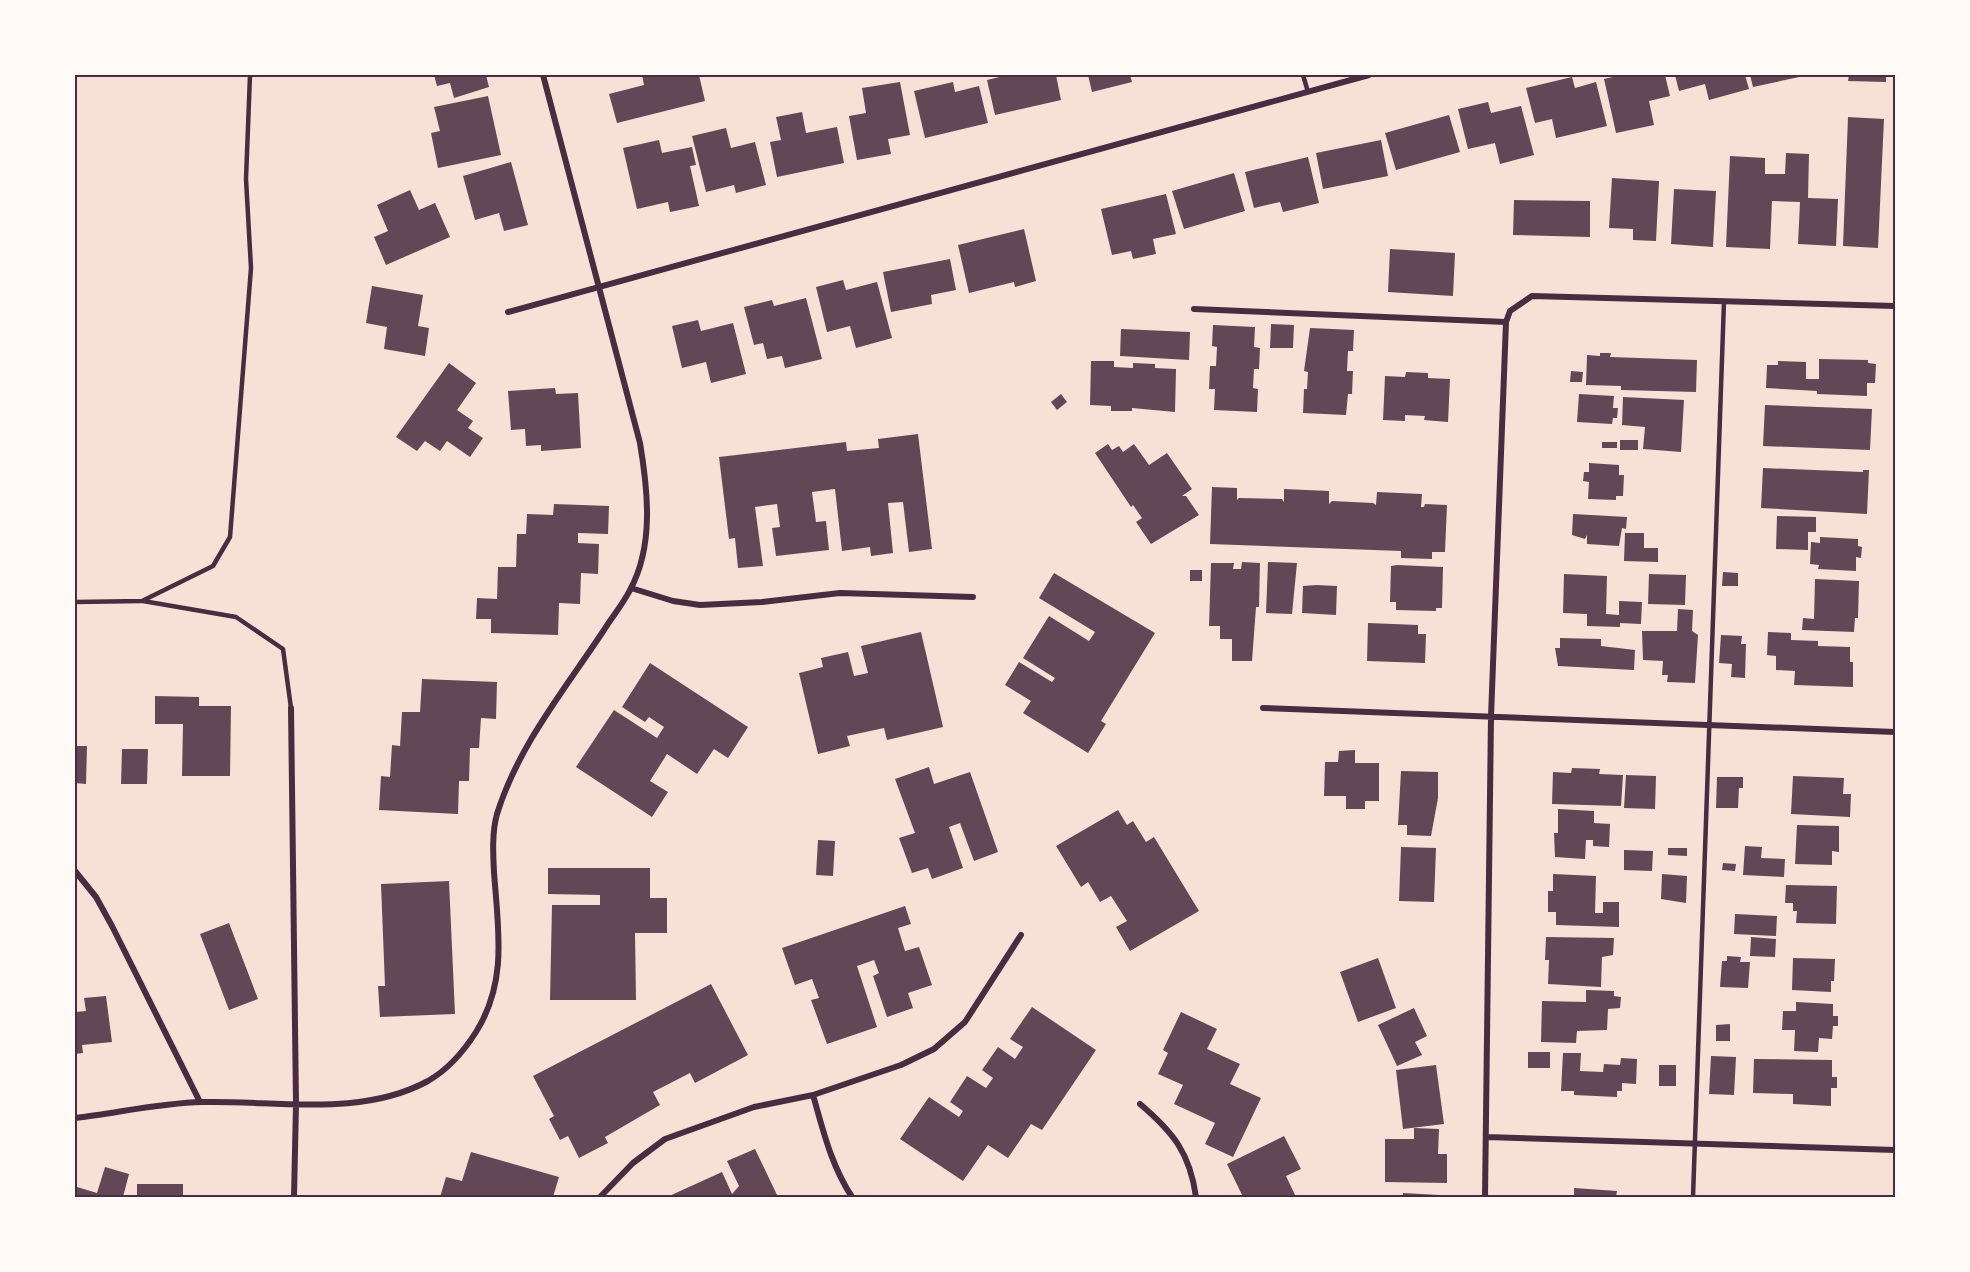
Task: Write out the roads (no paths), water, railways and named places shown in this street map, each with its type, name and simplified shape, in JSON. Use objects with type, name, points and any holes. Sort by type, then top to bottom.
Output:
[{"type":"street","points":[[75,1119],[200,1102],[296,1104],[366,1101],[401,1092],[429,1080],[452,1063],[470,1043],[484,1020],[495,994],[500,959],[493,849],[496,818],[508,780],[529,743],[631,588],[647,528],[645,472],[640,443],[543,75]]},
{"type":"street","points":[[508,312],[1369,75]]},
{"type":"street","points":[[1485,1197],[1491,717],[1506,322],[1510,311],[1532,296],[1895,306]]},
{"type":"street","points":[[1194,309],[1506,322]]},
{"type":"street","points":[[631,588],[673,601],[718,605],[840,593],[973,597]]},
{"type":"street","points":[[291,708],[296,1104],[294,1197]]},
{"type":"street","points":[[1263,708],[1895,732]]},
{"type":"street","points":[[75,871],[96,897],[112,926],[200,1102]]},
{"type":"street","points":[[600,1197],[633,1163],[665,1139],[754,1107],[813,1095],[901,1065],[934,1049],[965,1022],[1021,935]]},
{"type":"street","points":[[813,1095],[828,1149],[841,1180],[852,1197]]},
{"type":"street","points":[[1140,1104],[1168,1128],[1185,1155],[1194,1178],[1196,1197]]},
{"type":"street","points":[[1486,1137],[1895,1150]]},
{"type":"lane","points":[[142,601],[213,566],[230,537],[251,268],[246,179],[250,75]]},
{"type":"lane","points":[[1303,75],[1308,92]]},
{"type":"lane","points":[[1693,1197],[1724,301]]},
{"type":"lane","points":[[75,602],[142,601],[236,617],[283,649],[291,708]]}]
